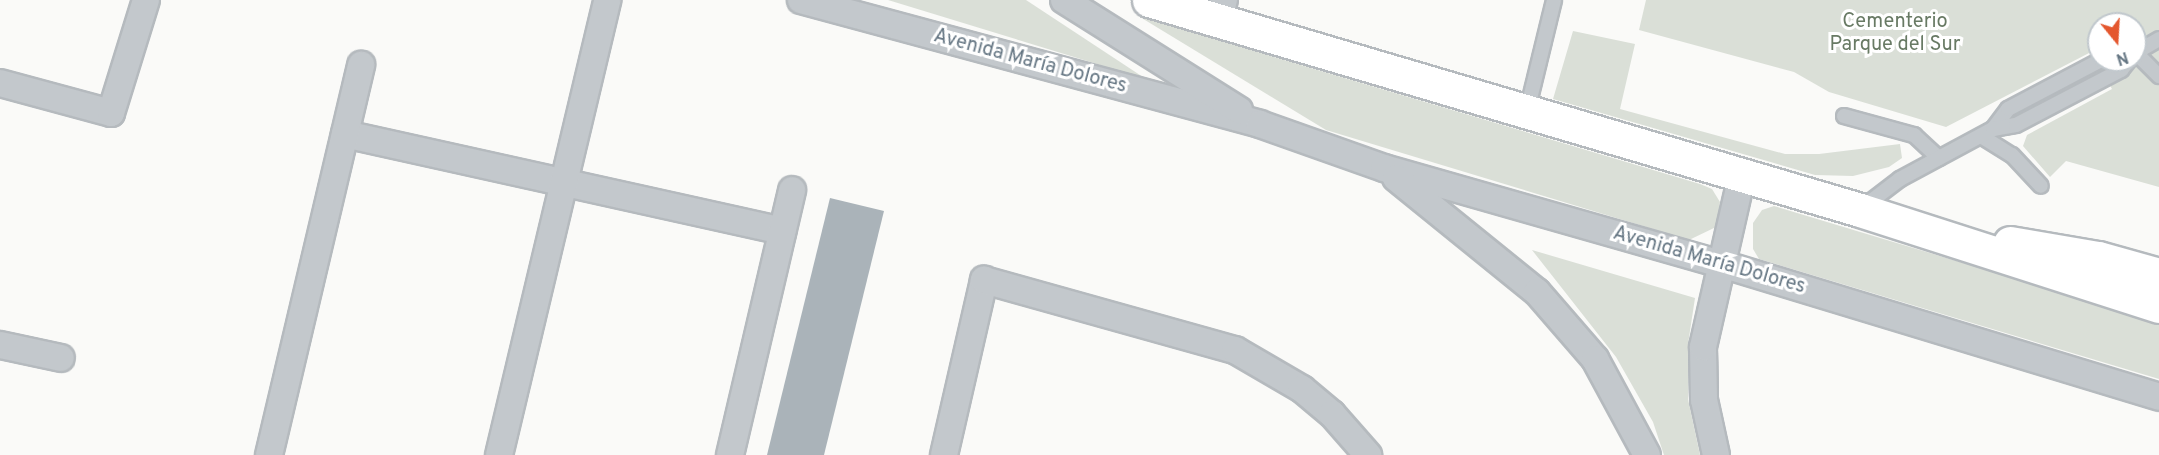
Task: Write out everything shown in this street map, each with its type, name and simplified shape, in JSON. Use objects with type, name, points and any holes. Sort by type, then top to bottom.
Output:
[{"type":"main road","points":[[1149,0],[1222,10],[1527,111],[1860,210],[2159,306]]},
{"type":"main road","points":[[1948,240],[2060,250],[2159,275]]},
{"type":"street","points":[[0,83],[111,112],[146,0]]},
{"type":"street","points":[[499,455],[607,0]]},
{"type":"street","name":"Avenida María Dolores","points":[[801,0],[1260,124],[1384,168],[1722,264],[2159,397]]},
{"type":"street","name":"Avenida María Dolores","points":[[1064,0],[1260,124]]},
{"type":"street","points":[[269,455],[362,65]]},
{"type":"street","points":[[345,134],[565,180],[782,231]]},
{"type":"street","points":[[1384,168],[1537,292],[1595,359],[1643,454]]},
{"type":"street","points":[[1716,455],[1704,400],[1703,347],[1742,175]]},
{"type":"street","points":[[730,455],[792,190]]},
{"type":"street","points":[[944,455],[984,280],[1235,350],[1302,389],[1332,414],[1368,455]]},
{"type":"street","points":[[0,345],[61,358]]},
{"type":"lane","points":[[1527,111],[1554,0]]},
{"type":"lane","points":[[2147,64],[2159,76]]},
{"type":"lane","points":[[1987,133],[2008,109],[2087,68]]},
{"type":"lane","points":[[1860,210],[1900,179],[1939,158],[1987,133],[2016,125],[2117,72]]},
{"type":"lane","points":[[1844,116],[1914,135],[1939,158]]},
{"type":"lane","points":[[1987,133],[2012,155],[2041,186]]},
{"type":"green space","points":[[888,0],[1026,0],[1146,79]]},
{"type":"green space","name":"Cementerio Parque del Sur","points":[[1646,0],[2159,0],[2159,187],[2066,161],[2050,177],[2023,146],[2027,135],[2112,89],[2102,72],[2147,72],[2147,12],[2087,12],[2087,54],[1946,127],[1829,92],[1794,72],[1639,30]]},
{"type":"green space","points":[[1140,17],[1700,184],[1712,189],[1720,202],[1716,227],[1689,240],[1326,130]]},
{"type":"green space","points":[[1573,31],[1635,44],[1620,109],[1785,154],[1819,154],[1900,144],[1902,158],[1889,167],[1853,176],[1815,175],[1553,99]]},
{"type":"green space","points":[[1774,206],[2159,322],[2159,379],[1759,259],[1753,249],[1753,223],[1762,210]]},
{"type":"green space","points":[[1532,250],[1695,298],[1688,344],[1688,399],[1700,455],[1664,455],[1653,422],[1616,357]]},
{"type":"building","points":[[830,198],[884,211],[824,455],[767,455]]}]
